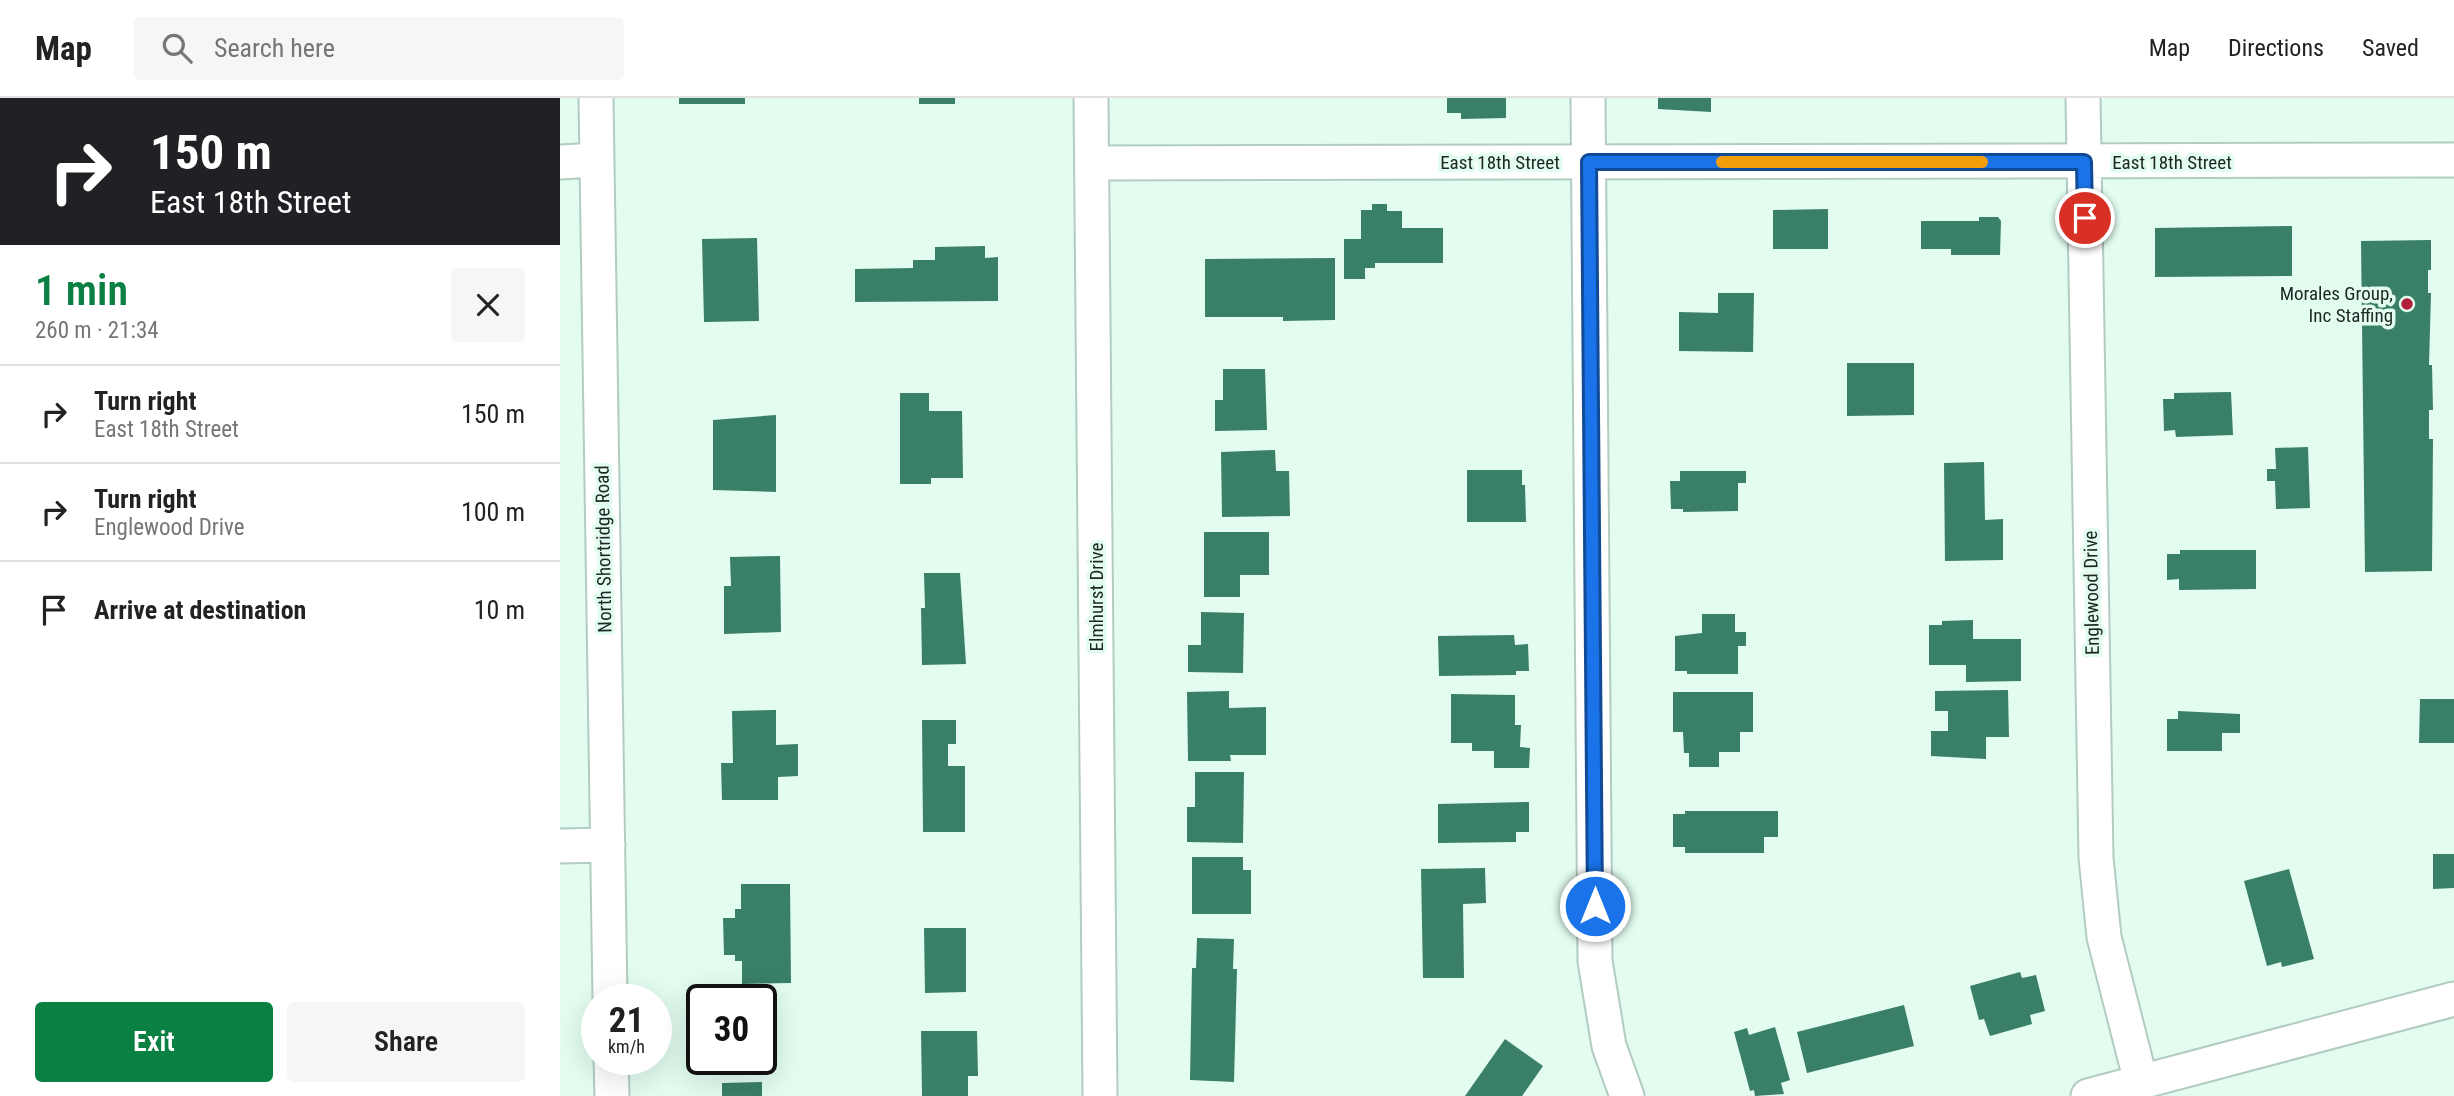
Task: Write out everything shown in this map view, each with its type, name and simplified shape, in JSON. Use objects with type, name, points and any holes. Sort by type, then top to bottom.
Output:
[{"type":"street","name":"North Shortridge Road","points":[[596,98],[610,984]]},
{"type":"street","name":"Elmhurst Drive","points":[[1091,98],[1100,1096]]},
{"type":"street","points":[[1588,98],[1595,961],[1609,1046],[1627,1096]]},
{"type":"street","name":"Englewood Drive","points":[[2083,98],[2096,858],[2104,937],[2141,1082]]},
{"type":"street","points":[[560,163],[597,160]]},
{"type":"street","name":"East 18th Street","points":[[1092,163],[2454,160]]},
{"type":"street","points":[[560,846],[608,845]]},
{"type":"street","points":[[2088,1096],[2454,999]]},
{"type":"street","points":[[611,1075],[612,1096]]},
{"type":"building","points":[[679,98],[745,98],[745,104],[679,104]]},
{"type":"building","points":[[919,98],[955,98],[955,104],[919,104]]},
{"type":"building","points":[[1447,98],[1506,98],[1506,118],[1461,119],[1461,113],[1447,113]]},
{"type":"building","points":[[1658,98],[1711,98],[1711,112],[1658,109]]},
{"type":"building","points":[[1372,204],[1387,204],[1387,211],[1402,211],[1402,228],[1443,228],[1443,263],[1375,263],[1375,268],[1365,268],[1365,279],[1344,279],[1344,239],[1361,239],[1361,210],[1372,210]]},
{"type":"building","points":[[1828,209],[1828,249],[1773,249],[1773,210]]},
{"type":"building","points":[[1979,217],[1998,217],[2001,221],[2000,255],[1951,255],[1951,249],[1921,249],[1921,221],[1979,221]]},
{"type":"building","points":[[2292,226],[2292,276],[2155,277],[2155,228]]},
{"type":"building","points":[[757,238],[759,321],[704,322],[702,239]]},
{"type":"building","points":[[2431,240],[2428,293],[2431,293],[2429,365],[2432,365],[2433,410],[2429,410],[2429,439],[2433,439],[2432,571],[2365,572],[2361,241]]},
{"type":"building","points":[[985,246],[985,258],[998,257],[998,301],[855,302],[855,269],[913,268],[913,260],[935,260],[935,247]]},
{"type":"building","points":[[1335,258],[1335,320],[1283,321],[1283,317],[1205,317],[1205,259]]},
{"type":"building","points":[[1718,293],[1754,293],[1753,352],[1679,351],[1679,312],[1718,313]]},
{"type":"building","points":[[1847,363],[1914,363],[1914,415],[1847,416]]},
{"type":"building","points":[[1223,369],[1265,369],[1267,430],[1215,431],[1215,400],[1223,400]]},
{"type":"building","points":[[2231,392],[2233,435],[2176,437],[2175,430],[2164,431],[2163,399],[2174,399],[2174,393]]},
{"type":"building","points":[[900,393],[929,393],[929,411],[962,411],[963,478],[931,478],[931,484],[900,484]]},
{"type":"building","points":[[776,415],[776,492],[713,490],[713,420]]},
{"type":"building","points":[[2308,447],[2310,508],[2276,509],[2275,481],[2267,481],[2267,469],[2276,469],[2275,448]]},
{"type":"building","points":[[1275,450],[1276,471],[1289,471],[1290,516],[1222,517],[1221,452]]},
{"type":"building","points":[[1984,462],[1985,520],[2003,519],[2003,560],[1945,561],[1944,463]]},
{"type":"building","points":[[1467,470],[1522,470],[1526,522],[1467,522]]},
{"type":"building","points":[[1680,471],[1746,471],[1746,483],[1738,483],[1738,511],[1683,512],[1683,509],[1671,509],[1670,481],[1680,481]]},
{"type":"building","points":[[1204,532],[1269,532],[1269,575],[1240,575],[1240,597],[1204,597]]},
{"type":"building","points":[[2180,550],[2256,550],[2256,589],[2179,590],[2179,579],[2167,580],[2167,554],[2180,554]]},
{"type":"building","points":[[780,556],[781,632],[724,634],[724,586],[731,586],[730,557]]},
{"type":"building","points":[[924,573],[960,573],[966,664],[922,665],[921,608],[925,608]]},
{"type":"building","points":[[1201,612],[1244,613],[1243,673],[1188,672],[1188,645],[1201,645]]},
{"type":"building","points":[[1702,614],[1735,614],[1735,632],[1746,632],[1746,646],[1738,646],[1738,674],[1687,674],[1687,671],[1675,671],[1675,636],[1702,633]]},
{"type":"building","points":[[1973,620],[1973,639],[2021,639],[2021,681],[1966,682],[1966,665],[1929,665],[1929,625],[1942,625],[1942,621]]},
{"type":"building","points":[[1514,635],[1515,645],[1528,644],[1529,671],[1516,671],[1516,675],[1439,676],[1438,636]]},
{"type":"building","points":[[2008,690],[2009,737],[1986,737],[1986,759],[1931,756],[1931,731],[1948,731],[1948,711],[1935,711],[1935,691]]},
{"type":"building","points":[[1229,691],[1229,708],[1266,707],[1266,755],[1230,755],[1231,761],[1188,761],[1187,692]]},
{"type":"building","points":[[1673,692],[1753,692],[1753,732],[1740,732],[1740,752],[1719,752],[1719,767],[1689,767],[1689,753],[1684,753],[1683,732],[1673,732]]},
{"type":"building","points":[[1451,694],[1515,695],[1515,725],[1521,725],[1520,747],[1530,748],[1529,768],[1494,768],[1494,751],[1472,751],[1472,743],[1451,743]]},
{"type":"building","points":[[2420,699],[2454,699],[2454,743],[2419,743]]},
{"type":"building","points":[[776,710],[776,745],[798,744],[798,776],[778,777],[778,800],[722,800],[721,763],[733,763],[732,711]]},
{"type":"building","points":[[2178,711],[2240,714],[2240,733],[2222,733],[2222,751],[2167,751],[2167,719],[2178,719]]},
{"type":"building","points":[[922,720],[956,720],[956,744],[948,744],[948,766],[965,766],[965,832],[923,832]]},
{"type":"building","points":[[1195,772],[1244,772],[1243,843],[1187,842],[1187,807],[1195,807]]},
{"type":"building","points":[[1529,802],[1529,832],[1516,832],[1516,842],[1438,843],[1438,804]]},
{"type":"building","points":[[1685,811],[1778,811],[1778,837],[1764,837],[1764,853],[1685,853],[1685,847],[1673,847],[1673,814],[1685,814]]},
{"type":"building","points":[[2433,854],[2454,854],[2454,888],[2433,889]]},
{"type":"building","points":[[1192,857],[1243,857],[1243,870],[1251,870],[1251,914],[1192,914]]},
{"type":"building","points":[[1485,868],[1486,903],[1463,904],[1464,978],[1423,978],[1421,869]]},
{"type":"building","points":[[2289,869],[2314,959],[2282,967],[2281,962],[2267,966],[2244,881]]},
{"type":"building","points":[[741,884],[790,884],[791,983],[742,984],[742,961],[735,961],[735,955],[724,955],[723,918],[735,918],[735,909],[741,909]]},
{"type":"building","points":[[924,928],[966,928],[966,992],[925,993]]},
{"type":"building","points":[[1197,938],[1234,939],[1233,969],[1237,969],[1234,1082],[1190,1080],[1192,968],[1196,968]]},
{"type":"building","points":[[2020,972],[2022,978],[2036,975],[2045,1011],[2030,1015],[2032,1024],[1990,1036],[1984,1019],[1979,1020],[1970,986]]},
{"type":"building","points":[[1904,1005],[1914,1046],[1807,1073],[1797,1032]]},
{"type":"building","points":[[1775,1027],[1790,1080],[1781,1083],[1784,1094],[1755,1096],[1754,1090],[1750,1091],[1734,1032],[1747,1028],[1749,1035]]},
{"type":"building","points":[[921,1031],[977,1031],[978,1076],[968,1076],[968,1096],[922,1096]]},
{"type":"building","points":[[1505,1039],[1543,1066],[1522,1096],[1465,1096]]},
{"type":"building","points":[[762,1082],[762,1096],[722,1096],[722,1083]]},
{"type":"slow traffic","points":[[1722,162],[1982,162]]},
{"type":"place","name":"Morales Group, Inc Staffing","points":[[2407,304]]},
{"type":"route","points":[[1595,906],[1589,162],[2084,162],[2085,218]]}]
